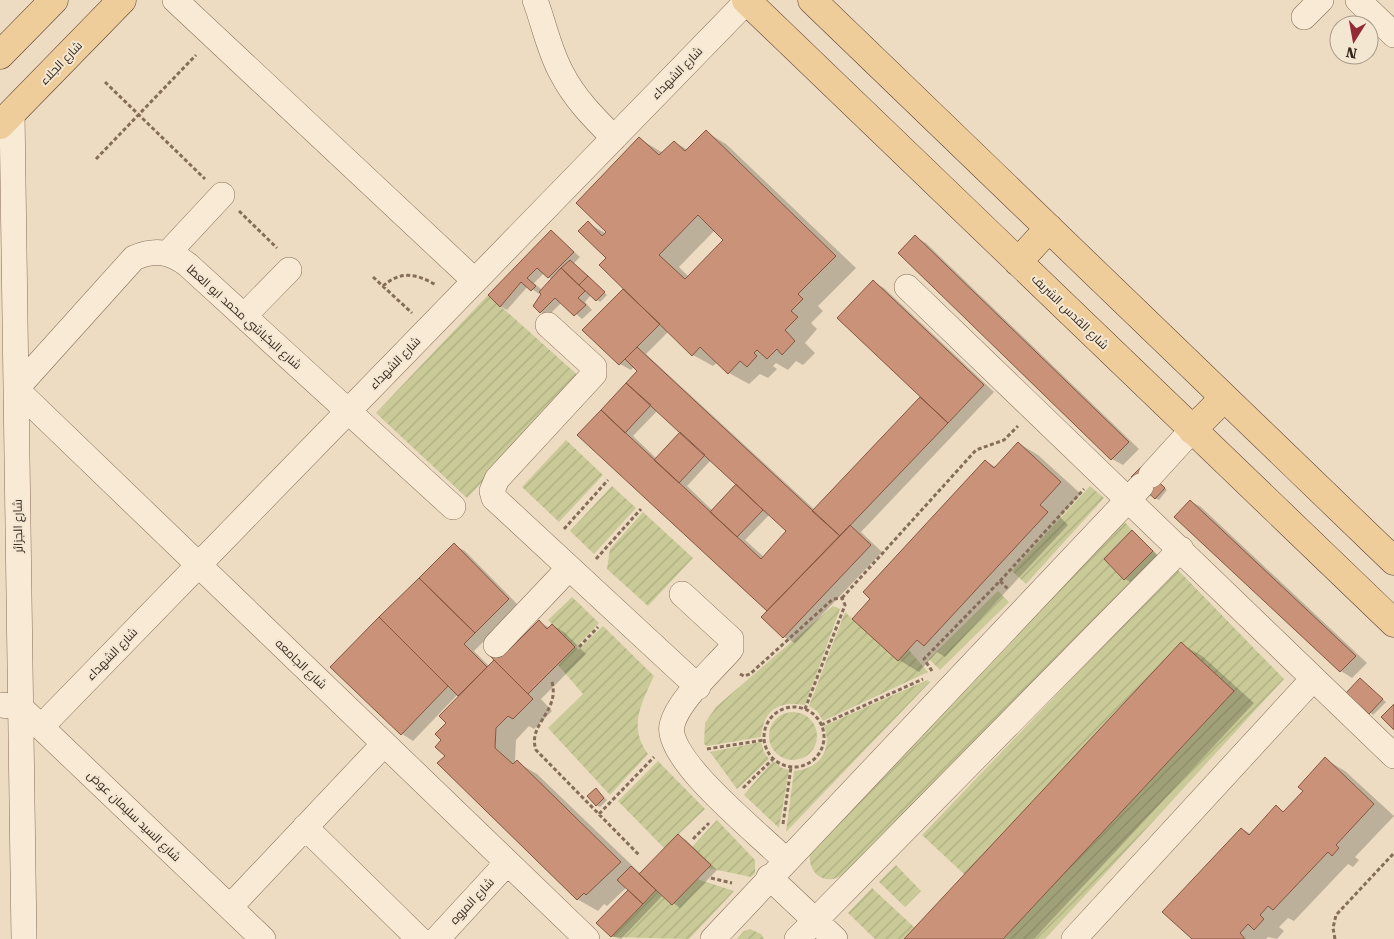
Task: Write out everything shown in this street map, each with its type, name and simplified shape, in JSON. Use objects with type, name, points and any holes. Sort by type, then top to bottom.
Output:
[{"type":"main road","points":[[3,46],[54,0]]},
{"type":"main road","name":"شارع الجلاء","points":[[6,119],[122,0]]},
{"type":"main road","name":"شارع القدس الشريف","points":[[747,0],[1394,623]]},
{"type":"main road","points":[[812,0],[1394,561]]},
{"type":"main road","points":[[1018,262],[1049,228]]},
{"type":"main road","points":[[1192,430],[1224,398]]},
{"type":"street","points":[[175,0],[467,290]]},
{"type":"street","points":[[535,0],[552,53],[561,72],[584,106],[614,138]]},
{"type":"street","name":"شارع الشهداء","points":[[41,727],[747,0]]},
{"type":"street","points":[[1358,0],[1394,35]]},
{"type":"street","name":"شارع الجزائر","points":[[6,119],[16,389],[10,706],[24,939]]},
{"type":"street","points":[[16,389],[134,258],[156,252],[168,253],[222,195]]},
{"type":"street","name":"شارع البكباشي محمد ابو العطا","points":[[168,253],[188,265],[453,506]]},
{"type":"street","points":[[244,316],[290,270]]},
{"type":"street","points":[[907,287],[1100,472],[1140,486],[1181,549],[1394,756]]},
{"type":"street","points":[[548,325],[594,367],[594,374],[497,479],[492,491],[498,503],[698,687]]},
{"type":"street","name":"شارع الجامعه","points":[[16,389],[586,939]]},
{"type":"street","points":[[713,939],[778,864],[1192,430]]},
{"type":"street","points":[[797,939],[1181,549]]},
{"type":"street","points":[[496,645],[574,573]]},
{"type":"street","points":[[682,594],[731,639],[731,650],[677,712],[672,726],[673,740],[689,768],[778,864],[816,920],[836,939]]},
{"type":"street","points":[[1074,939],[1313,679]]},
{"type":"street","name":"شارع السيد سليمان عوض","points":[[10,706],[41,727],[263,939]]},
{"type":"street","points":[[230,907],[384,744]]},
{"type":"street","points":[[305,827],[419,939]]},
{"type":"street","name":"شارع المروه","points":[[437,939],[507,863]]},
{"type":"path","points":[[96,159],[196,55]]},
{"type":"path","points":[[105,82],[291,262],[290,270]]},
{"type":"path","points":[[383,286],[399,276],[418,276],[467,290]]},
{"type":"path","points":[[373,277],[429,329]]},
{"type":"path","points":[[722,659],[741,675],[748,675],[833,600],[842,598],[976,450],[1008,438],[1034,409]]},
{"type":"path","points":[[821,725],[929,676],[933,671],[924,659],[1000,581],[1100,472]]},
{"type":"path","points":[[547,548],[608,480]]},
{"type":"path","points":[[574,573],[641,509]]},
{"type":"path","points":[[1000,581],[1027,605]]},
{"type":"path","points":[[805,709],[845,605],[842,598]]},
{"type":"path","points":[[552,682],[554,688],[552,704],[534,734],[536,750],[639,855]]},
{"type":"path","points":[[796,707],[805,709],[817,718],[821,725],[824,742],[821,751],[808,764],[790,767],[773,759],[766,750],[764,731],[767,723],[780,711],[796,707]]},
{"type":"path","points":[[778,864],[790,767]]},
{"type":"path","points":[[1335,939],[1333,928],[1336,915],[1394,853]]},
{"type":"green space","points":[[488,295],[581,378],[467,498],[376,413]]},
{"type":"green space","points":[[566,440],[603,475],[559,522],[522,487]]},
{"type":"green space","points":[[612,486],[636,508],[594,554],[570,531]]},
{"type":"green space","points":[[1090,486],[1104,498],[1026,584],[1012,571]]},
{"type":"green space","points":[[643,512],[693,558],[648,606],[607,569],[610,549]]},
{"type":"green space","points":[[1121,518],[1132,530],[1104,559],[1124,580],[1153,551],[1159,558],[844,874],[831,879],[819,876],[812,867],[810,853]]},
{"type":"green space","points":[[1177,569],[1284,679],[1045,939],[1003,939],[1234,691],[1181,643],[965,875],[922,835]]},
{"type":"green space","points":[[998,591],[1009,602],[940,670],[929,659]]},
{"type":"green space","points":[[572,597],[599,623],[576,647],[578,650],[603,626],[654,676],[641,706],[638,725],[642,744],[648,754],[610,795],[548,728],[583,694],[558,665],[575,647],[548,620]]},
{"type":"green space","points":[[833,606],[840,609],[805,705],[788,704],[774,709],[765,720],[761,737],[707,746],[704,744],[705,723],[716,707]]},
{"type":"green space","points":[[845,612],[898,661],[908,649],[928,672],[823,721],[817,711],[809,706]]},
{"type":"green space","points":[[927,680],[930,682],[786,832],[794,771],[810,766],[822,757],[827,743],[824,726]]},
{"type":"green space","points":[[788,712],[798,712],[810,719],[817,731],[817,741],[810,753],[798,760],[788,760],[780,756],[773,749],[769,741],[769,731],[773,723],[780,716]]},
{"type":"green space","points":[[761,742],[764,752],[769,759],[737,789],[710,752]]},
{"type":"green space","points":[[658,761],[705,809],[664,848],[618,801]]},
{"type":"green space","points":[[773,761],[782,768],[789,770],[779,828],[744,795]]},
{"type":"green space","points":[[717,820],[755,860],[755,873],[751,877],[708,868],[710,865],[692,847]]},
{"type":"green space","points":[[896,865],[921,891],[905,907],[879,882]]},
{"type":"green space","points":[[697,879],[734,891],[689,939],[611,937],[656,890],[672,905]]},
{"type":"green space","points":[[872,888],[915,928],[904,939],[875,939],[848,913]]},
{"type":"green space","points":[[750,929],[761,934],[764,939],[737,939],[744,931]]},
{"type":"building","points":[[706,130],[836,256],[798,294],[803,299],[791,311],[798,317],[785,330],[795,341],[782,355],[777,349],[767,359],[757,350],[754,353],[757,356],[747,367],[740,361],[728,374],[700,347],[692,356],[599,265],[606,258],[578,231],[588,221],[602,236],[606,232],[576,203],[639,137],[659,155],[674,141],[685,151]],"holes":[[[698,215],[723,240],[685,279],[659,255]]]},
{"type":"building","points":[[551,230],[574,252],[548,278],[537,268],[527,278],[536,286],[531,291],[521,282],[500,307],[488,295]]},
{"type":"building","points":[[915,235],[1129,442],[1111,460],[898,253]]},
{"type":"building","points":[[570,260],[588,276],[579,285],[561,268]]},
{"type":"building","points":[[561,268],[585,291],[578,298],[586,305],[574,316],[555,298],[540,313],[533,306],[541,294],[539,292]]},
{"type":"building","points":[[588,276],[605,292],[596,301],[579,285]]},
{"type":"building","points":[[873,280],[984,385],[948,423],[837,318]]},
{"type":"building","points":[[623,289],[660,324],[619,365],[582,330]]},
{"type":"building","points":[[637,347],[840,536],[767,611],[577,435],[601,410],[761,559],[786,531],[626,383],[637,371],[625,359]]},
{"type":"building","points":[[626,383],[651,405],[625,433],[601,410]]},
{"type":"building","points":[[920,397],[948,423],[840,536],[812,511]]},
{"type":"building","points":[[680,432],[705,455],[679,483],[654,460]]},
{"type":"building","points":[[1018,442],[1061,482],[1040,505],[1048,512],[924,646],[917,640],[898,661],[852,619],[870,599],[863,592],[985,460],[994,468]]},
{"type":"building","points":[[1142,466],[1165,488],[1155,499],[1131,477]]},
{"type":"building","points":[[736,484],[763,510],[737,537],[710,512]]},
{"type":"building","points":[[1190,500],[1356,656],[1340,672],[1174,517]]},
{"type":"building","points":[[850,525],[871,545],[783,638],[761,617]]},
{"type":"building","points":[[1132,530],[1153,551],[1124,580],[1104,559]]},
{"type":"building","points":[[454,543],[509,599],[475,633],[419,578]]},
{"type":"building","points":[[419,578],[475,633],[464,644],[487,667],[458,696],[379,617]]},
{"type":"building","points":[[379,617],[448,686],[401,735],[330,667]]},
{"type":"building","points":[[539,620],[547,629],[552,624],[575,647],[528,694],[489,655],[502,643],[509,650]]},
{"type":"building","points":[[1181,642],[1234,691],[1003,939],[904,939]]},
{"type":"building","points":[[494,660],[533,699],[513,719],[508,716],[496,728],[495,748],[513,764],[517,760],[621,862],[586,895],[584,893],[577,900],[437,763],[445,756],[435,747],[441,740],[435,734],[446,723],[439,716]]},
{"type":"building","points":[[1360,678],[1383,699],[1369,714],[1346,693]]},
{"type":"building","points":[[1394,704],[1394,730],[1381,717]]},
{"type":"building","points":[[1325,757],[1374,804],[1336,845],[1339,848],[1332,856],[1328,852],[1273,910],[1268,906],[1260,915],[1264,919],[1254,930],[1248,924],[1240,933],[1245,939],[1192,939],[1162,912],[1241,828],[1249,835],[1276,805],[1283,812],[1303,791],[1298,787]]},
{"type":"building","points":[[596,788],[604,798],[596,806],[587,796]]},
{"type":"building","points":[[678,834],[711,865],[672,905],[639,874]]},
{"type":"building","points":[[631,866],[656,890],[643,904],[617,880]]},
{"type":"building","points":[[628,890],[643,904],[611,937],[596,923]]}]
